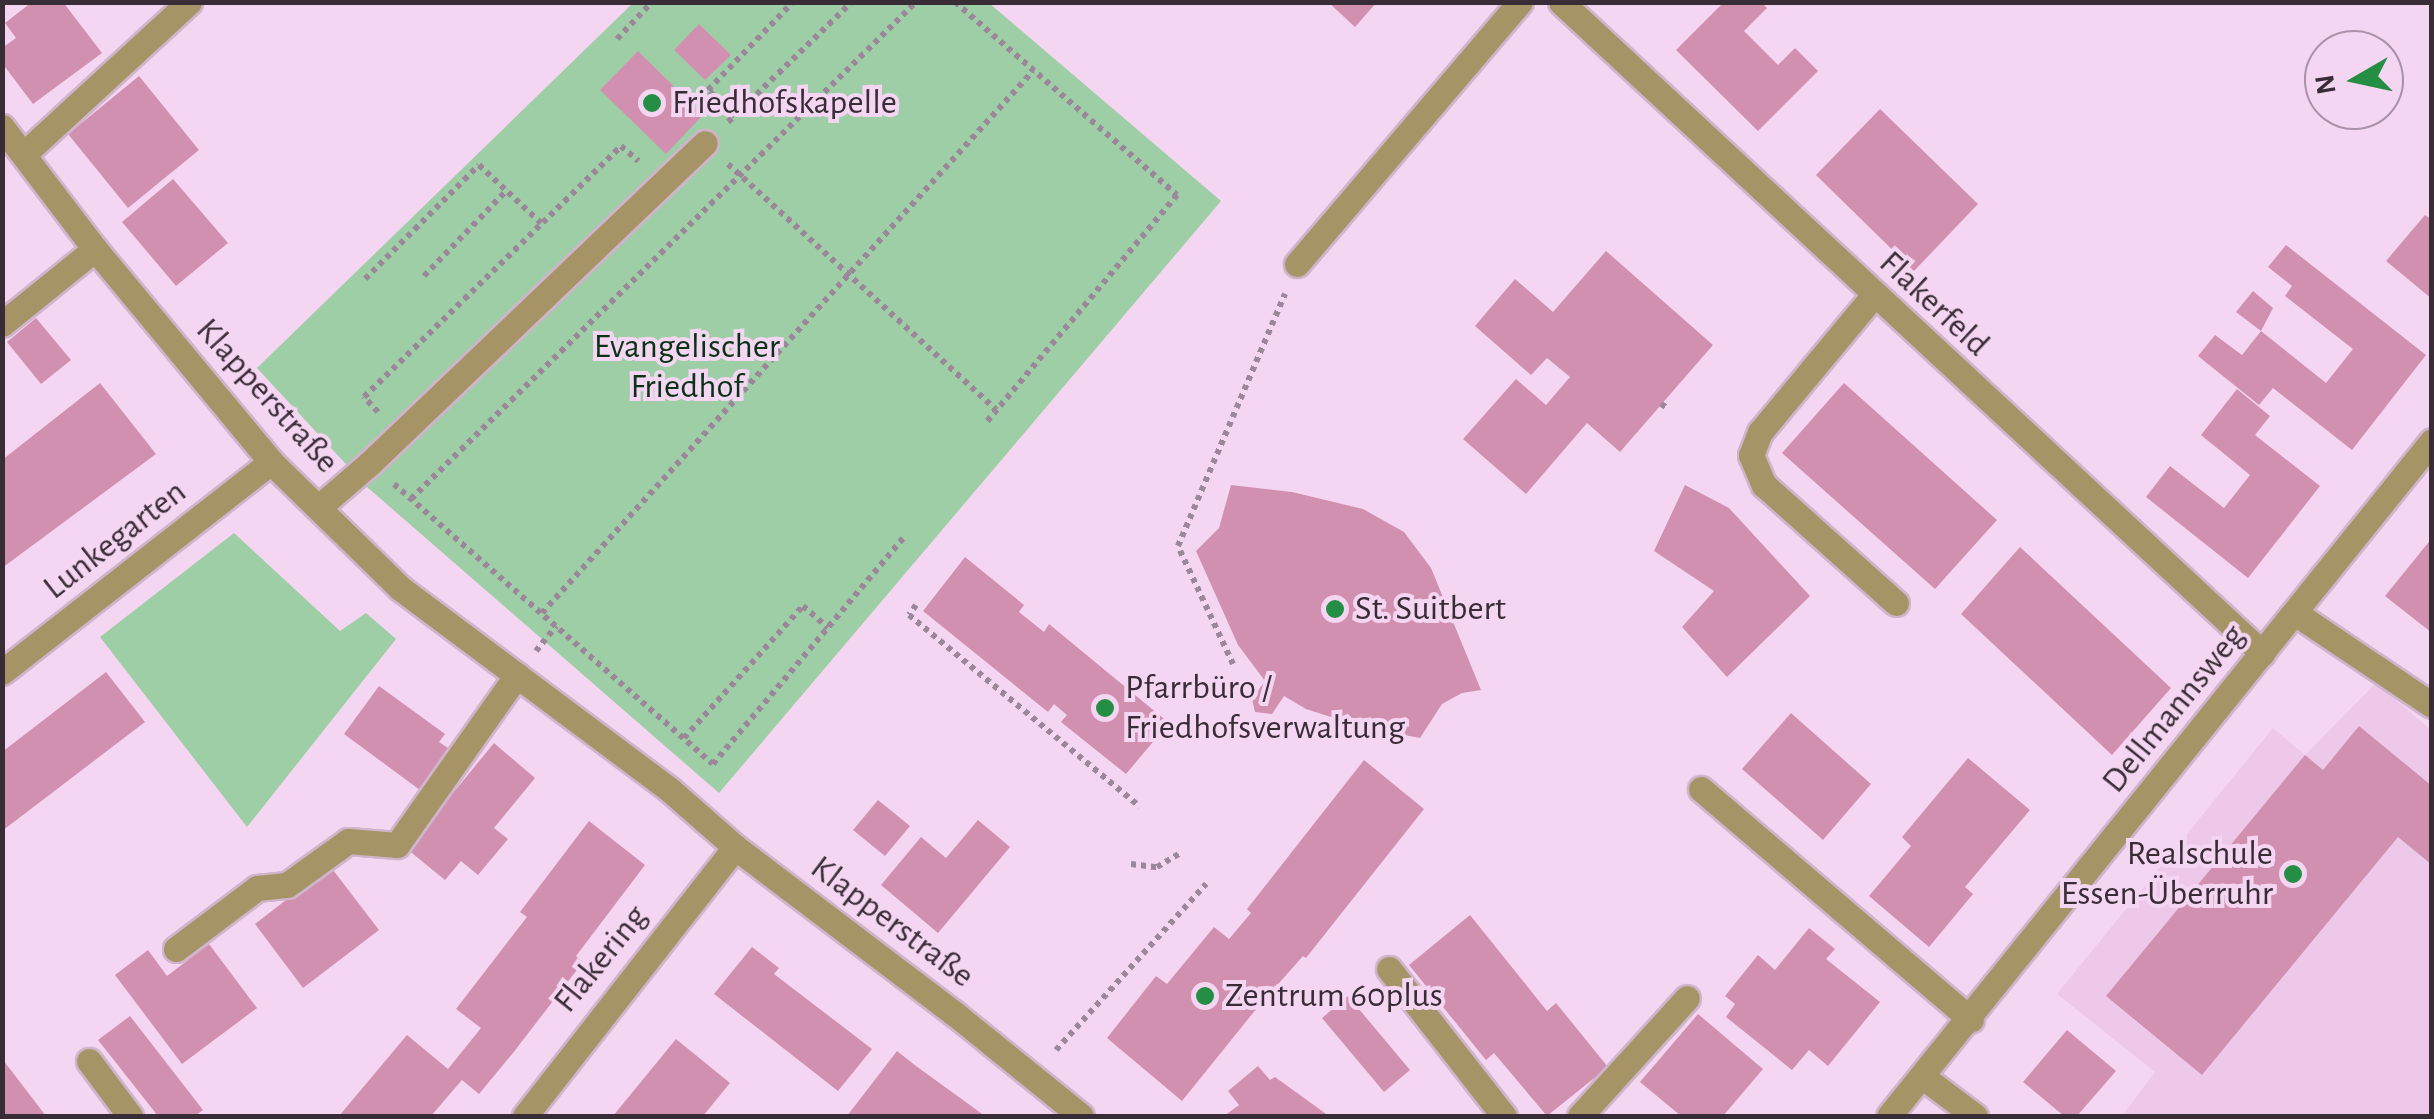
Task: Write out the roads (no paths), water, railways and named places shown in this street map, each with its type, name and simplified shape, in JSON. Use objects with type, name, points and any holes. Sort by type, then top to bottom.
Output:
[{"type":"street","points":[[25,153],[188,2]]},
{"type":"street","points":[[1297,264],[1520,2]]},
{"type":"street","name":"Flakerfeld","points":[[1561,2],[1872,296],[2262,654]]},
{"type":"street","name":"Klapperstraße","points":[[2,127],[95,249],[271,462],[400,588],[670,790],[735,847],[1081,1116]]},
{"type":"street","points":[[319,507],[370,464],[705,143]]},
{"type":"street","points":[[2,324],[95,249]]},
{"type":"street","points":[[1872,296],[1760,432],[1751,456],[1764,485],[1896,603]]},
{"type":"street","name":"Dellmannsweg","points":[[1889,1116],[1971,1020],[2432,441]]},
{"type":"street","name":"Lunkegarten","points":[[2,672],[271,462]]},
{"type":"street","points":[[2295,613],[2432,705]]},
{"type":"street","points":[[176,949],[257,888],[287,886],[348,841],[397,845],[517,675]]},
{"type":"street","points":[[1701,789],[1971,1020]]},
{"type":"street","name":"Flakering","points":[[525,1116],[735,847]]},
{"type":"street","points":[[1389,970],[1504,1116]]},
{"type":"street","points":[[1580,1116],[1687,998]]},
{"type":"street","points":[[89,1061],[130,1116]]},
{"type":"street","points":[[1923,1077],[1975,1116]]},
{"type":"place","name":"Friedhofskapelle","points":[[652,103]]},
{"type":"place","name":"St. Suitbert","points":[[1335,609]]},
{"type":"place","name":"Pfarrbüro / Friedhofsverwaltung","points":[[1105,708]]},
{"type":"place","name":"Realschule Essen-Überruhr","points":[[2293,874]]},
{"type":"place","name":"Zentrum 60plus","points":[[1205,996]]},
{"type":"park label","name":"Evangelischer Friedhof","points":[[687,367]]}]
